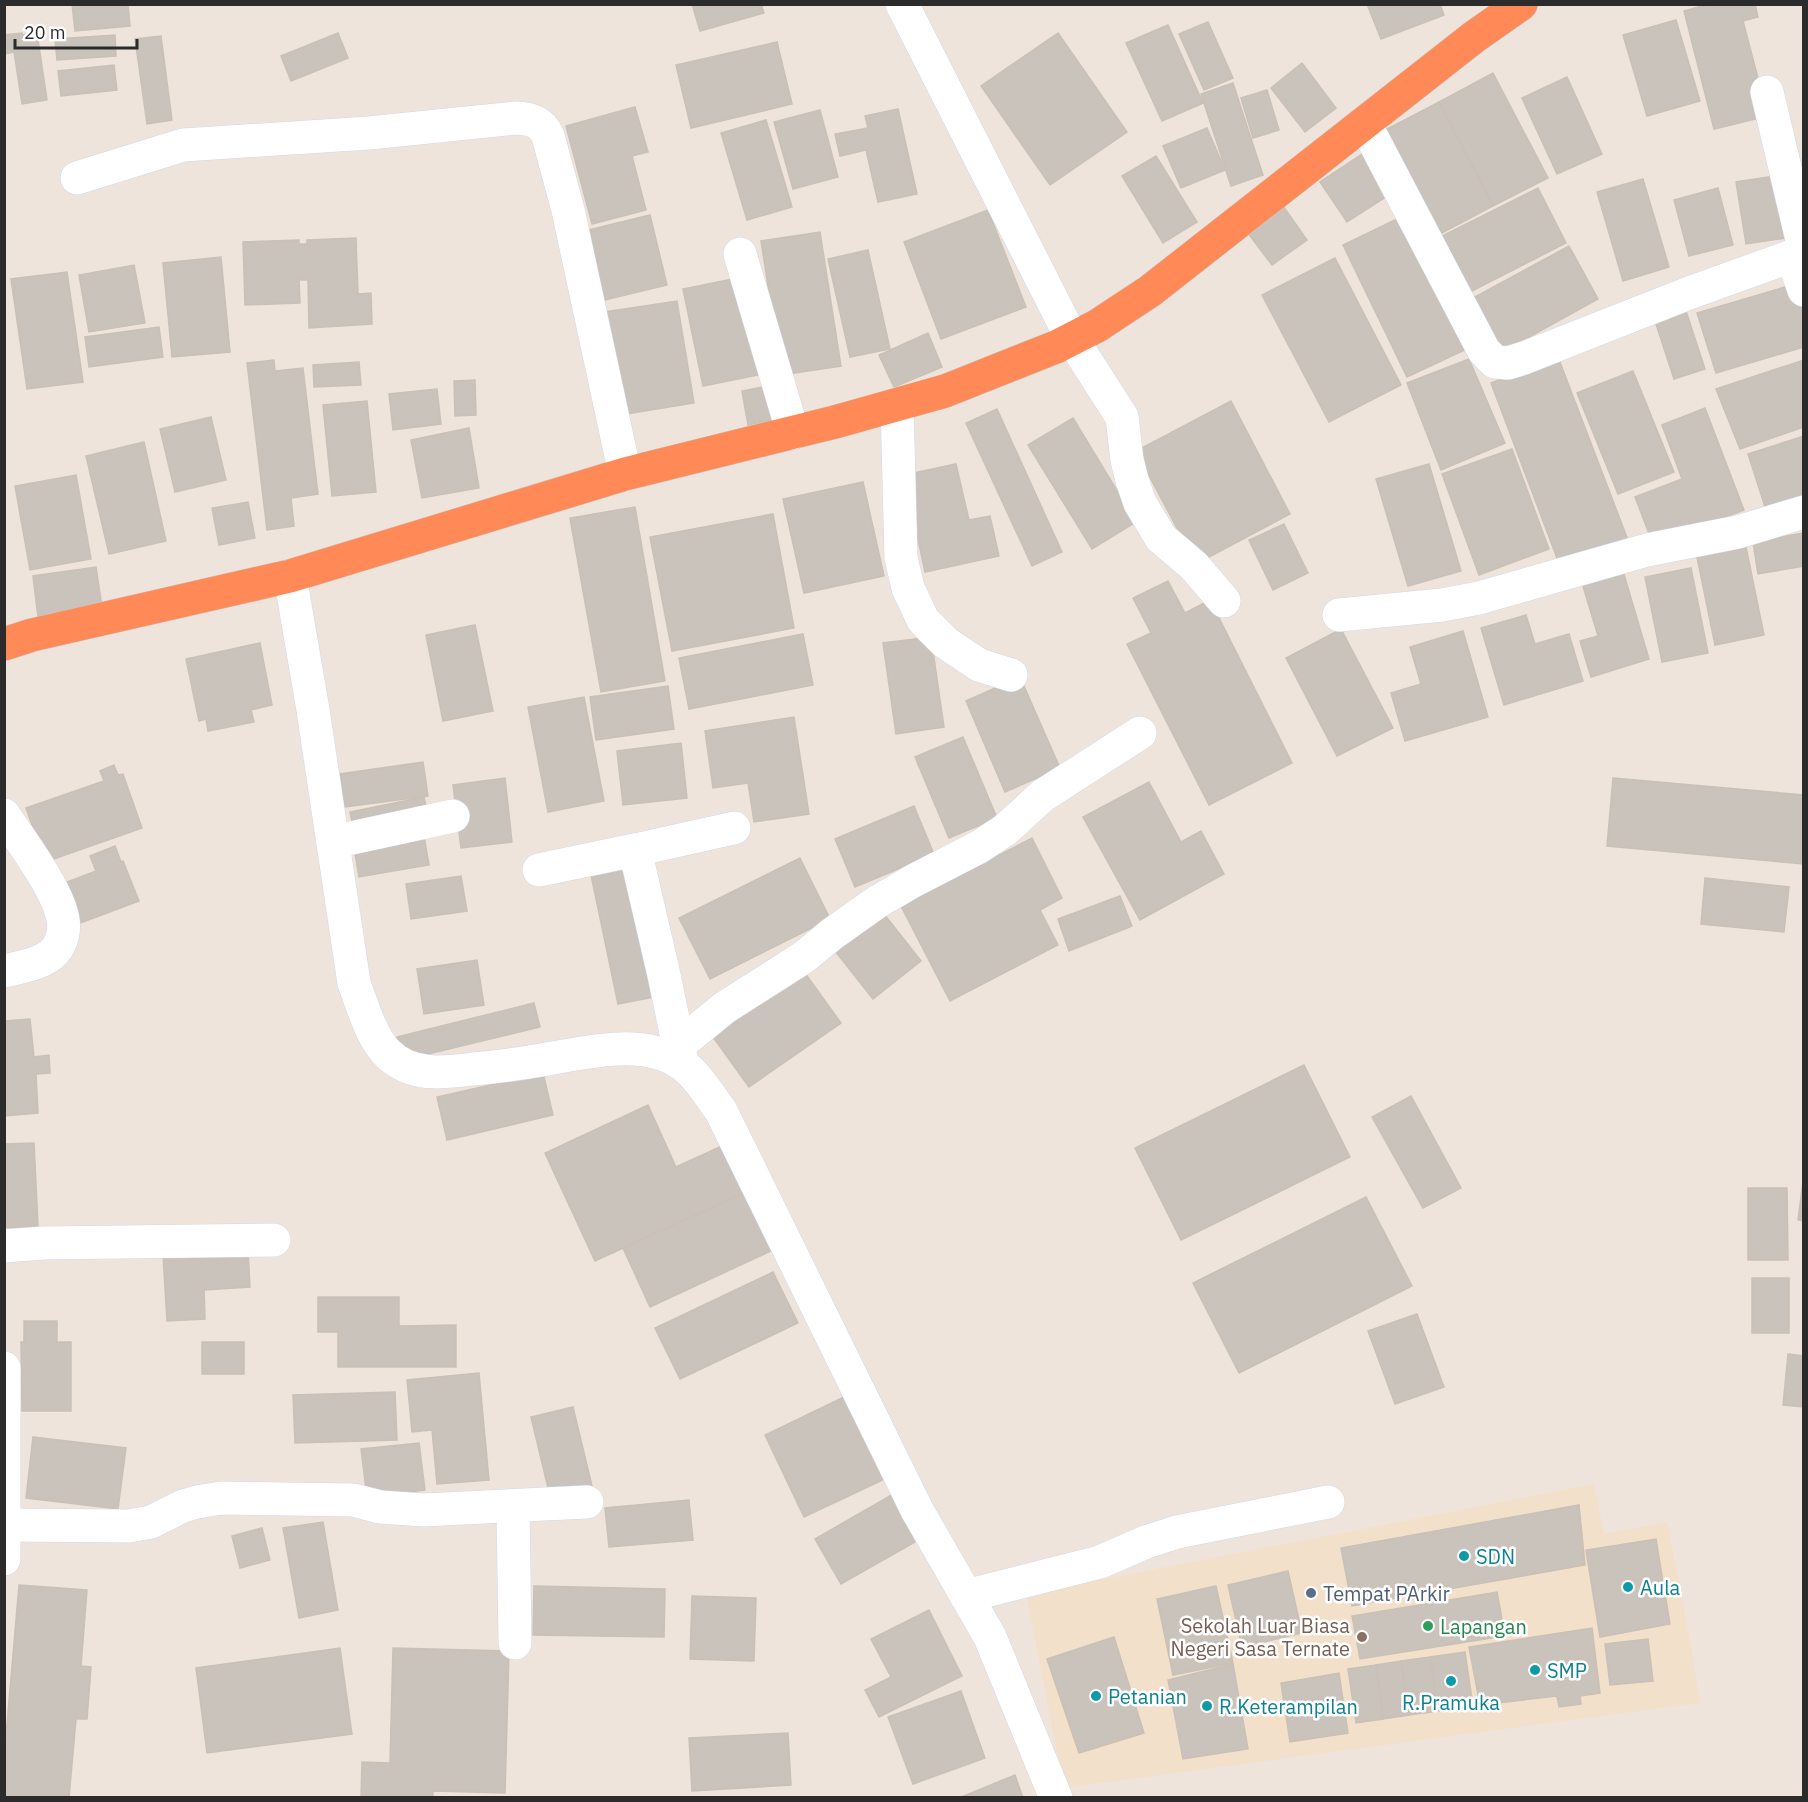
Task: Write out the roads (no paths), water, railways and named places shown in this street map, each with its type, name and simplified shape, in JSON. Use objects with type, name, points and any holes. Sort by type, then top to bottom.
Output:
[{"type":"highway","points":[[18,639],[290,576],[625,474],[793,433],[945,392],[1056,347],[1097,326],[1150,291],[1474,37],[1521,4]]},
{"type":"street","points":[[902,4],[1072,339],[1122,417],[1127,460],[1140,503],[1161,538],[1194,566],[1224,601]]},
{"type":"street","points":[[1767,92],[1800,252],[1803,290]]},
{"type":"street","points":[[77,178],[183,145],[369,133],[517,118],[537,122],[548,136],[568,210],[625,474]]},
{"type":"street","points":[[1365,124],[1484,351],[1495,362],[1508,363],[1524,358],[1800,252]]},
{"type":"street","points":[[740,255],[793,433]]},
{"type":"street","points":[[897,405],[901,558],[908,588],[923,620],[946,643],[979,665],[1011,675]]},
{"type":"street","points":[[1339,615],[1442,605],[1479,598],[1647,550],[1738,532],[1803,512]]},
{"type":"street","points":[[290,576],[354,983],[369,1023],[386,1052],[399,1062],[414,1069],[435,1073],[514,1065],[611,1048],[680,1055]]},
{"type":"street","points":[[680,1055],[724,1008],[796,962],[877,902],[979,847],[1005,830],[1042,796],[1140,733]]},
{"type":"street","points":[[4,815],[53,892],[63,919],[61,942],[54,952],[28,966],[4,971]]},
{"type":"street","points":[[333,842],[453,816]]},
{"type":"street","points":[[539,870],[734,828]]},
{"type":"street","points":[[635,850],[680,1055],[721,1111],[917,1510],[990,1637],[1056,1797]]},
{"type":"street","points":[[4,1246],[44,1243],[274,1240]]},
{"type":"street","points":[[4,1368],[4,1559]]},
{"type":"street","points":[[5,1525],[129,1526],[151,1522],[183,1506],[221,1498],[353,1500],[380,1507],[423,1510],[587,1502]]},
{"type":"street","points":[[966,1596],[1100,1562],[1146,1542],[1177,1532],[1328,1502]]},
{"type":"street","points":[[513,1506],[515,1642]]},
{"type":"place","name":"SDN","points":[[1464,1556]]},
{"type":"place","name":"Aula","points":[[1628,1587]]},
{"type":"place","name":"Tempat PArkir","points":[[1311,1593]]},
{"type":"place","name":"Lapangan","points":[[1428,1626]]},
{"type":"place","name":"Sekolah Luar Biasa Negeri Sasa Ternate","points":[[1362,1637]]},
{"type":"place","name":"SMP","points":[[1535,1670]]},
{"type":"place","name":"R.Pramuka","points":[[1451,1681]]},
{"type":"place","name":"Petanian","points":[[1096,1696]]},
{"type":"place","name":"R.Keterampilan","points":[[1207,1706]]}]
